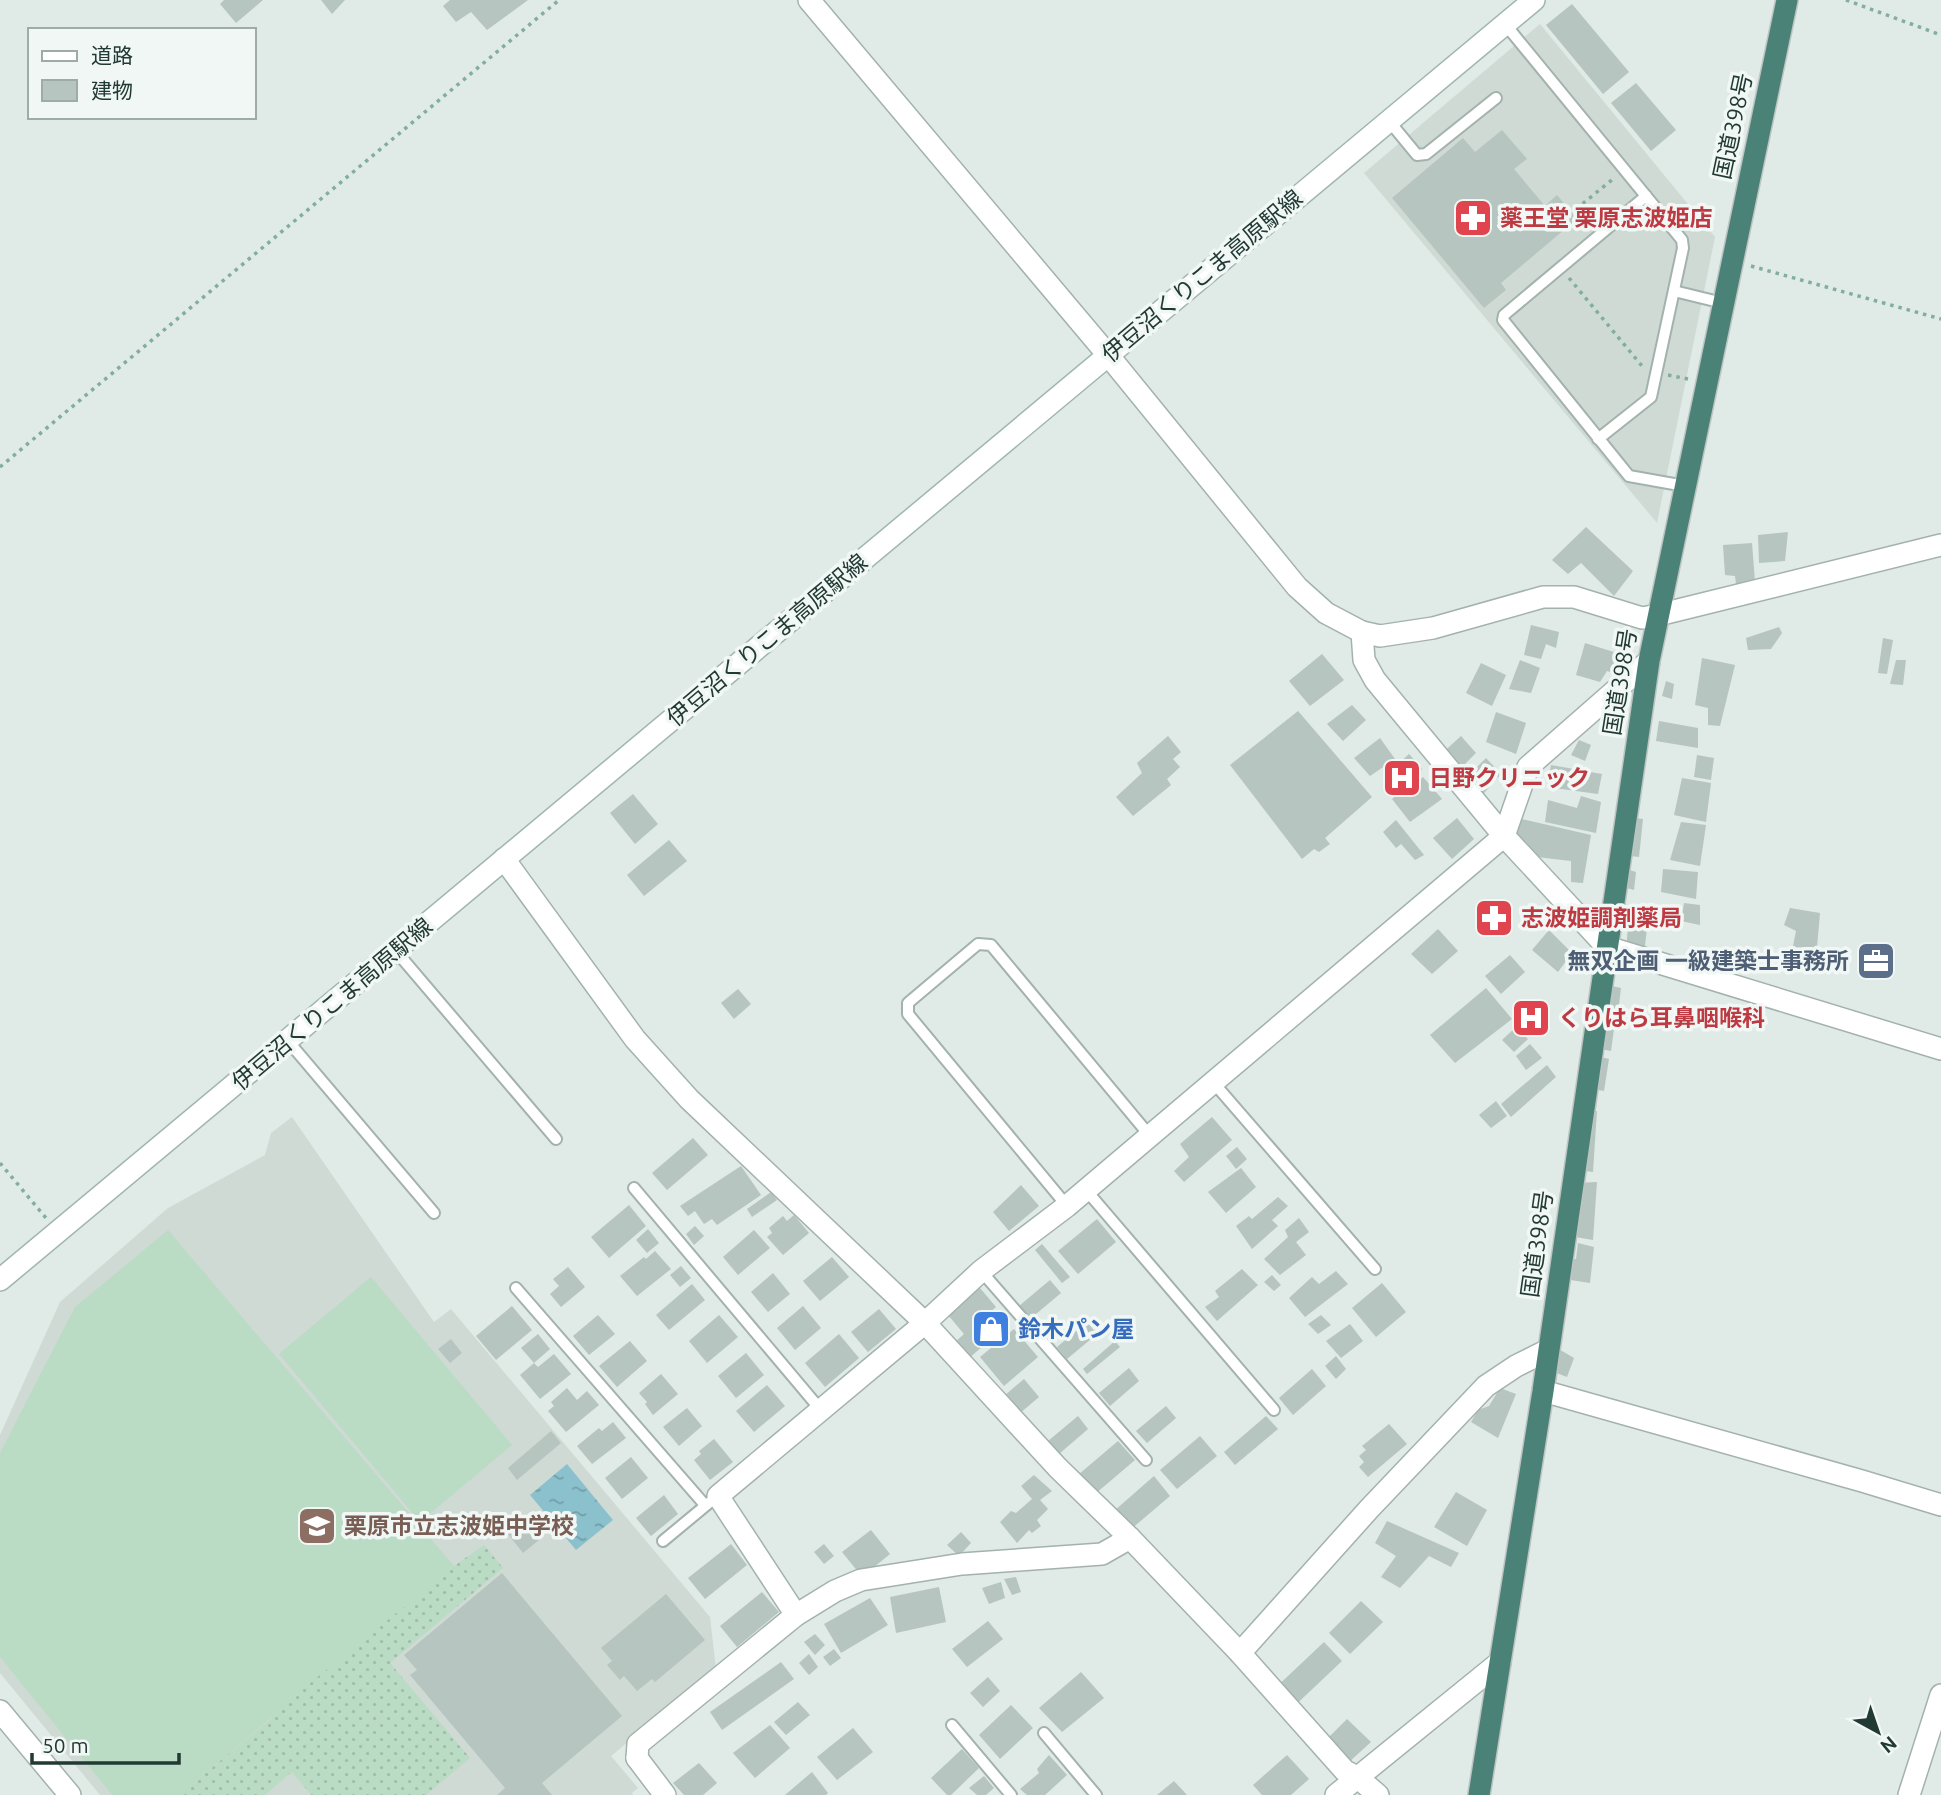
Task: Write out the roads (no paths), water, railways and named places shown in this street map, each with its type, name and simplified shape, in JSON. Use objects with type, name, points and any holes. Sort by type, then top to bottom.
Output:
[{"type":"highway","name":"国道398号","points":[[1479,1795],[1543,1391],[1649,661],[1787,0]]},
{"type":"street","points":[[809,0],[1108,355],[1297,587],[1326,613],[1363,632],[1380,636],[1433,628],[1543,597],[1574,597],[1643,618],[1941,545]]},
{"type":"street","name":"伊豆沼くりこま高原駅線","points":[[0,1280],[1534,0]]},
{"type":"street","points":[[1363,632],[1364,660],[1375,680],[1504,836],[1607,947],[1941,1049]]},
{"type":"street","points":[[796,1615],[711,1500],[925,1323],[981,1271],[1067,1206],[1504,836],[1528,767],[1649,661]]},
{"type":"street","points":[[504,859],[635,1039],[689,1099],[925,1323],[1058,1468],[1130,1538],[1240,1653],[1345,1771],[1357,1777],[1378,1795]]},
{"type":"street","points":[[1240,1653],[1369,1509],[1486,1386],[1516,1366],[1548,1350]]},
{"type":"street","points":[[1543,1391],[1941,1505]]},
{"type":"street","points":[[665,1795],[637,1758],[638,1744],[796,1615],[835,1591],[861,1580],[962,1564],[1102,1554],[1130,1538]]},
{"type":"street","points":[[1336,1795],[1500,1662]]},
{"type":"street","points":[[1909,1795],[1941,1695]]},
{"type":"street","points":[[0,1711],[70,1795]]},
{"type":"lane","points":[[1506,24],[1682,240],[1683,247],[1651,397],[1598,439]]},
{"type":"lane","points":[[1389,121],[1417,155],[1426,154],[1496,97]]},
{"type":"lane","points":[[1646,196],[1504,314],[1503,320],[1629,476],[1685,486]]},
{"type":"lane","points":[[1674,291],[1723,303]]},
{"type":"lane","points":[[1067,1206],[908,1014],[908,1003],[978,944],[990,945],[1150,1136]]},
{"type":"lane","points":[[395,950],[556,1139]]},
{"type":"lane","points":[[288,1041],[434,1213]]},
{"type":"lane","points":[[1213,1082],[1375,1269]]},
{"type":"lane","points":[[634,1188],[820,1409]]},
{"type":"lane","points":[[1086,1189],[1275,1410]]},
{"type":"lane","points":[[981,1271],[1146,1460]]},
{"type":"lane","points":[[516,1288],[711,1500],[663,1541]]},
{"type":"lane","points":[[952,1725],[1011,1795]]},
{"type":"lane","points":[[1044,1733],[1096,1795]]},
{"type":"water","points":[[567,1464],[613,1520],[576,1550],[530,1495]]},
{"type":"place","name":"薬王堂 栗原志波姫店","points":[[1473,218]]},
{"type":"place","name":"日野クリニック","points":[[1402,778]]},
{"type":"place","name":"志波姫調剤薬局","points":[[1494,918]]},
{"type":"place","name":"無双企画 一級建築士事務所","points":[[1876,961]]},
{"type":"place","name":"くりはら耳鼻咽喉科","points":[[1531,1018]]},
{"type":"place","name":"鈴木パン屋","points":[[991,1329]]},
{"type":"place","name":"栗原市立志波姫中学校","points":[[317,1526]]}]
